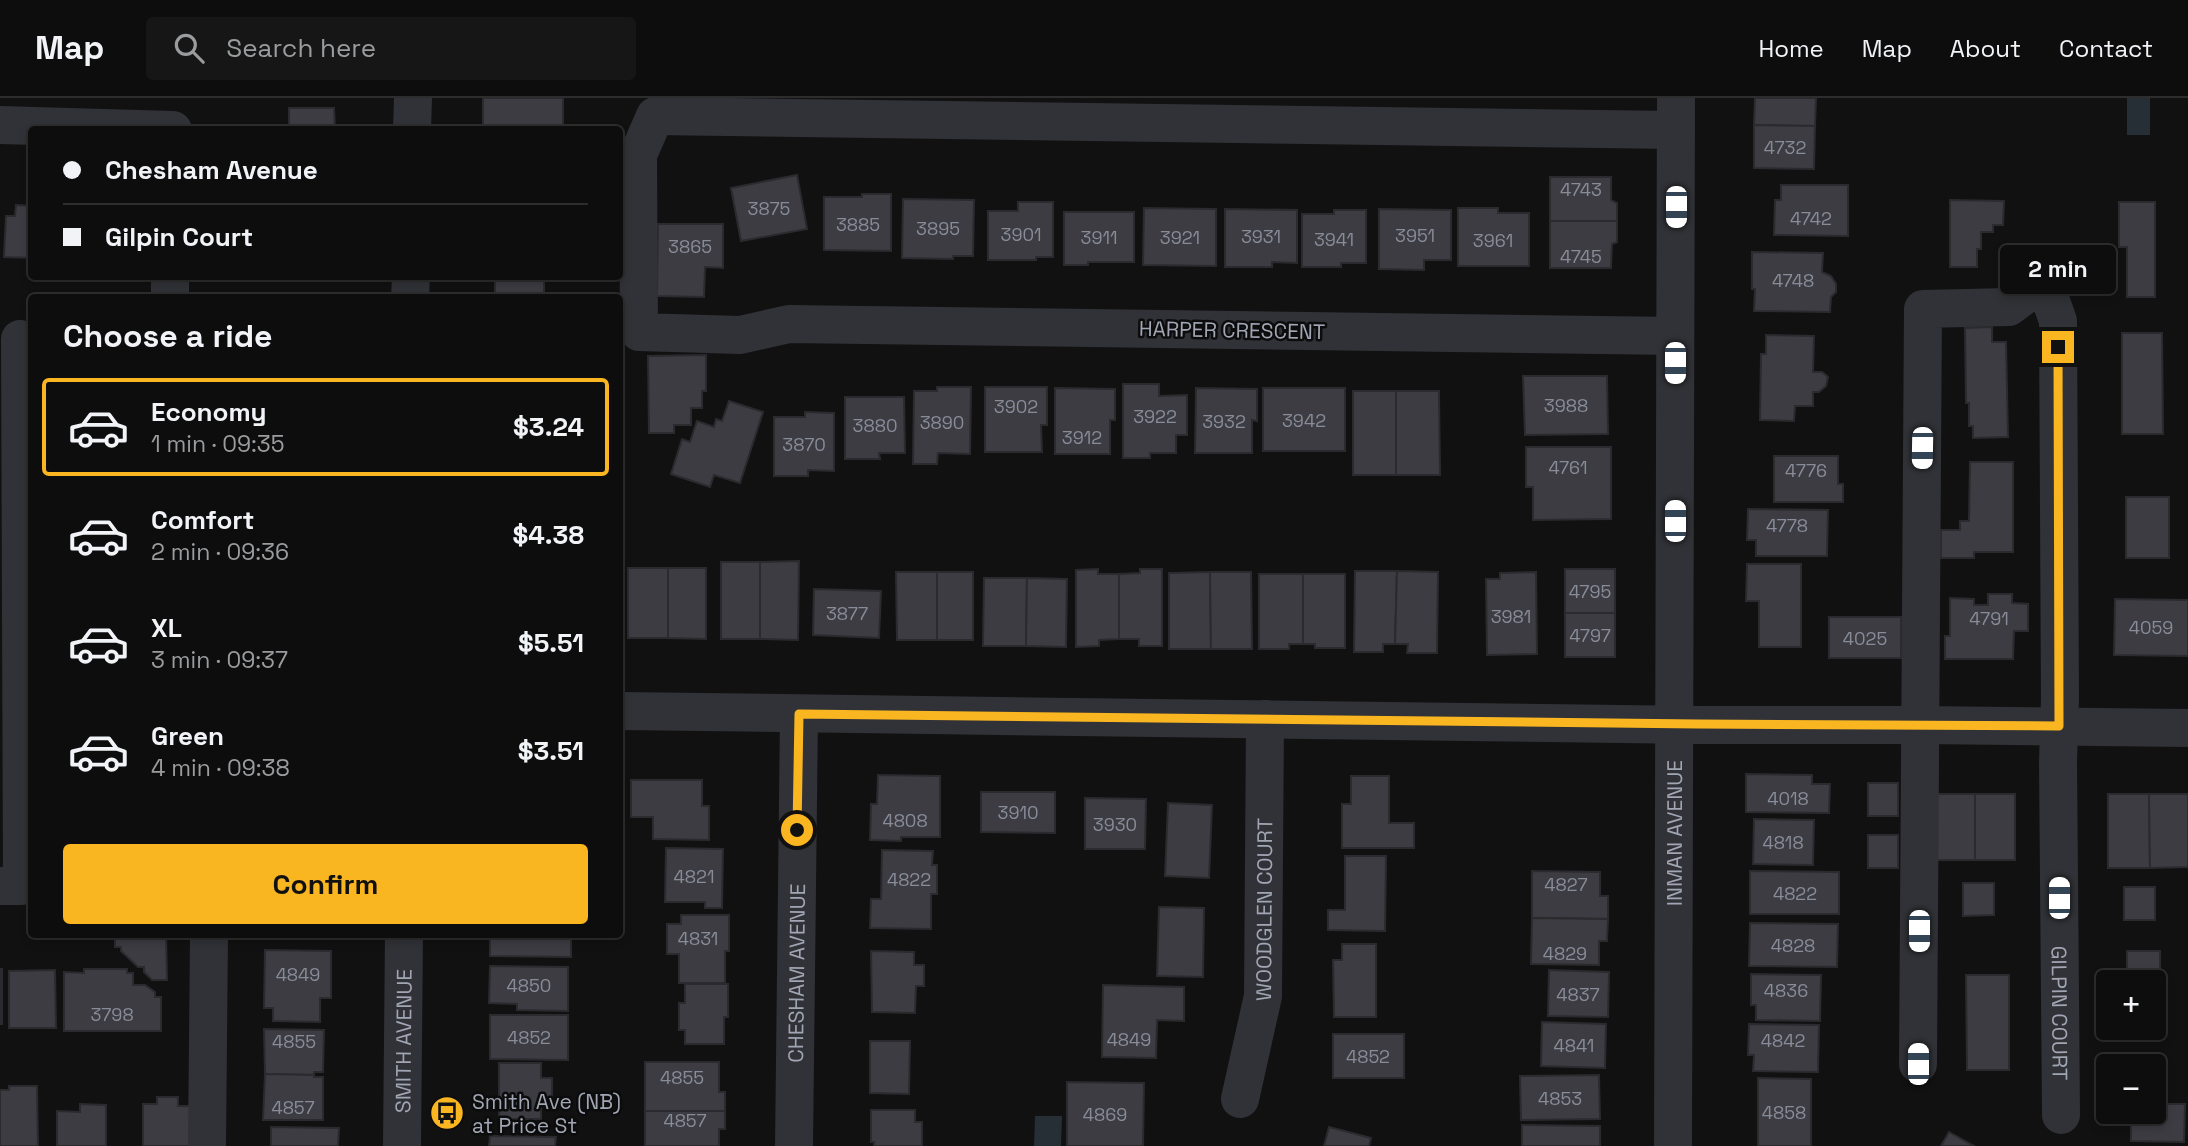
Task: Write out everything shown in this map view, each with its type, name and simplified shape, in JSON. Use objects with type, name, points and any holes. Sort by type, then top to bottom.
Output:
[{"type":"street","points":[[412,126],[413,98]]},
{"type":"street","name":"HARPER CRESCENT","points":[[1675,336],[789,324],[740,335],[639,332],[638,155],[655,116],[1676,114]]},
{"type":"street","name":"INMAN AVENUE","points":[[1673,1146],[1676,114]]},
{"type":"street","points":[[0,125],[58,126]]},
{"type":"street","name":"GILPIN COURT","points":[[1919,724],[1923,309],[2009,307],[2044,282],[2058,321],[2061,1115]]},
{"type":"street","points":[[11,886],[11,568],[17,339]]},
{"type":"street","points":[[623,711],[2188,728]]},
{"type":"street","name":"CHESHAM AVENUE","points":[[794,1146],[799,714]]},
{"type":"street","name":"WOODGLEN COURT","points":[[1240,1099],[1263,996],[1265,719]]},
{"type":"street","points":[[1918,1064],[1919,724]]},
{"type":"street","points":[[207,1146],[209,938]]},
{"type":"street","name":"SMITH AVENUE","points":[[402,1146],[404,938]]},
{"type":"shaded area","points":[[2127,98],[2150,98],[2150,135],[2127,135]]},
{"type":"shaded area","points":[[1035,1116],[1062,1116],[1061,1146],[1034,1146]]},
{"type":"building","points":[[483,98],[563,98],[563,126],[483,126]]},
{"type":"building","points":[[1755,98],[1816,98],[1815,126],[1754,125]]},
{"type":"building","points":[[289,108],[334,108],[335,126],[289,126]]},
{"type":"building","points":[[1754,125],[1815,126],[1814,169],[1754,168]]},
{"type":"building","points":[[797,175],[807,229],[741,241],[731,188]]},
{"type":"building","points":[[1550,177],[1611,177],[1611,200],[1617,203],[1617,221],[1550,221]]},
{"type":"building","points":[[1781,185],[1848,185],[1848,236],[1774,235],[1775,200],[1781,200]]},
{"type":"building","points":[[862,194],[891,194],[891,251],[824,250],[824,197],[862,197]]},
{"type":"building","points":[[903,199],[974,200],[973,256],[953,256],[953,259],[902,258]]},
{"type":"building","points":[[1950,200],[2004,201],[2003,225],[1993,225],[1993,232],[1981,232],[1977,267],[1950,267]]},
{"type":"building","points":[[1018,202],[1053,202],[1053,257],[1036,257],[1036,260],[988,260],[988,211],[1018,211]]},
{"type":"building","points":[[2119,202],[2155,202],[2155,297],[2127,297],[2127,247],[2119,247]]},
{"type":"building","points":[[16,205],[28,206],[28,258],[4,257],[6,216],[15,216]]},
{"type":"building","points":[[1144,208],[1216,209],[1216,266],[1143,265]]},
{"type":"building","points":[[1458,208],[1498,208],[1498,213],[1529,213],[1529,266],[1458,266]]},
{"type":"building","points":[[1225,209],[1297,210],[1297,263],[1272,262],[1272,267],[1225,267]]},
{"type":"building","points":[[1379,209],[1451,210],[1451,260],[1424,260],[1424,270],[1379,269]]},
{"type":"building","points":[[1334,210],[1366,210],[1366,263],[1341,263],[1341,267],[1302,267],[1302,214],[1334,214]]},
{"type":"building","points":[[1064,212],[1134,212],[1134,262],[1064,265]]},
{"type":"building","points":[[1550,221],[1617,221],[1617,242],[1612,244],[1611,268],[1550,268]]},
{"type":"building","points":[[658,224],[723,224],[723,268],[705,267],[704,297],[657,296]]},
{"type":"building","points":[[1752,252],[1823,253],[1822,272],[1831,276],[1836,284],[1836,292],[1831,297],[1830,312],[1754,311]]},
{"type":"building","points":[[495,280],[544,280],[544,294],[495,294]]},
{"type":"building","points":[[1992,327],[1992,342],[2006,342],[2008,437],[1973,438],[1973,426],[1969,426],[1969,403],[1966,403],[1965,328]]},
{"type":"building","points":[[2122,333],[2162,333],[2163,434],[2122,434]]},
{"type":"building","points":[[1766,335],[1814,336],[1813,372],[1822,372],[1828,377],[1826,386],[1819,392],[1813,392],[1813,406],[1795,406],[1794,421],[1760,420],[1761,354],[1766,354]]},
{"type":"building","points":[[706,355],[706,391],[702,391],[702,408],[691,408],[691,425],[674,425],[674,433],[649,433],[648,356]]},
{"type":"building","points":[[1523,376],[1607,376],[1608,434],[1525,435]]},
{"type":"building","points":[[1123,384],[1159,384],[1159,396],[1187,395],[1187,435],[1176,435],[1176,453],[1150,453],[1150,458],[1123,458]]},
{"type":"building","points":[[937,387],[971,387],[970,454],[938,453],[937,464],[913,464],[914,391],[937,391]]},
{"type":"building","points":[[985,387],[1047,387],[1047,425],[1041,425],[1042,452],[985,452]]},
{"type":"building","points":[[1055,388],[1115,389],[1115,420],[1110,420],[1110,454],[1055,454]]},
{"type":"building","points":[[1196,388],[1257,389],[1257,421],[1252,420],[1252,453],[1195,453]]},
{"type":"building","points":[[1263,388],[1345,388],[1345,451],[1263,451]]},
{"type":"building","points":[[1353,391],[1396,391],[1396,475],[1353,475]]},
{"type":"building","points":[[1396,391],[1439,391],[1440,475],[1396,475]]},
{"type":"building","points":[[845,397],[904,397],[905,453],[879,453],[880,459],[845,459]]},
{"type":"building","points":[[729,401],[763,412],[740,483],[714,475],[710,487],[671,474],[682,439],[690,442],[697,421],[714,427],[716,419],[722,421]]},
{"type":"building","points":[[805,412],[834,413],[834,471],[808,470],[808,476],[774,476],[774,417],[805,417]]},
{"type":"building","points":[[1526,447],[1611,447],[1611,519],[1533,520],[1533,487],[1526,487]]},
{"type":"building","points":[[1774,456],[1838,456],[1838,484],[1843,484],[1843,502],[1774,502]]},
{"type":"building","points":[[1970,462],[2013,462],[2013,552],[1974,552],[1974,558],[1941,558],[1941,530],[1960,530],[1960,521],[1969,521]]},
{"type":"building","points":[[2126,497],[2169,497],[2169,558],[2126,558]]},
{"type":"building","points":[[1748,509],[1828,510],[1827,556],[1756,556],[1756,540],[1747,540]]},
{"type":"building","points":[[799,561],[798,640],[760,639],[760,562]]},
{"type":"building","points":[[721,562],[760,562],[760,639],[721,639]]},
{"type":"building","points":[[1747,564],[1801,564],[1801,647],[1759,647],[1759,601],[1746,601]]},
{"type":"building","points":[[628,568],[668,568],[668,638],[628,638]]},
{"type":"building","points":[[668,568],[706,568],[706,639],[668,638]]},
{"type":"building","points":[[1098,569],[1098,574],[1119,574],[1119,639],[1099,640],[1099,646],[1076,647],[1076,570]]},
{"type":"building","points":[[1140,569],[1162,569],[1162,646],[1139,646],[1139,639],[1119,639],[1119,574],[1140,573]]},
{"type":"building","points":[[1565,569],[1615,569],[1615,613],[1565,613]]},
{"type":"building","points":[[1355,571],[1397,571],[1395,644],[1383,644],[1383,652],[1354,652]]},
{"type":"building","points":[[1397,571],[1438,572],[1437,653],[1407,653],[1408,644],[1395,644]]},
{"type":"building","points":[[896,572],[937,572],[937,640],[897,640]]},
{"type":"building","points":[[937,572],[973,572],[973,640],[937,640]]},
{"type":"building","points":[[1210,572],[1211,649],[1169,649],[1169,573]]},
{"type":"building","points":[[1210,572],[1251,572],[1252,649],[1211,649]]},
{"type":"building","points":[[1536,572],[1537,654],[1487,655],[1486,579],[1500,579],[1500,573]]},
{"type":"building","points":[[1259,574],[1303,574],[1303,644],[1289,644],[1289,649],[1259,649]]},
{"type":"building","points":[[1303,574],[1345,574],[1345,648],[1315,648],[1315,644],[1303,644]]},
{"type":"building","points":[[984,578],[1027,578],[1026,646],[983,646]]},
{"type":"building","points":[[1027,578],[1067,579],[1066,647],[1026,646]]},
{"type":"building","points":[[814,589],[881,591],[879,638],[813,635]]},
{"type":"building","points":[[1988,594],[2012,594],[2012,603],[2028,604],[2028,631],[2014,631],[2013,659],[1945,659],[1945,636],[1950,636],[1950,598],[1974,599],[1974,605],[1988,605]]},
{"type":"building","points":[[2115,599],[2188,600],[2188,656],[2114,655]]},
{"type":"building","points":[[1565,613],[1615,613],[1615,657],[1565,657]]},
{"type":"building","points":[[1829,617],[1901,617],[1901,658],[1829,658]]},
{"type":"building","points":[[1746,774],[1812,775],[1812,784],[1830,784],[1829,813],[1746,812]]},
{"type":"building","points":[[878,775],[940,776],[940,837],[901,837],[901,841],[870,840],[871,804],[877,804]]},
{"type":"building","points":[[1351,776],[1389,776],[1389,823],[1414,823],[1414,848],[1342,848],[1342,804],[1351,804]]},
{"type":"building","points":[[631,780],[702,780],[702,806],[709,806],[709,840],[653,839],[653,817],[631,817]]},
{"type":"building","points":[[1868,783],[1898,783],[1898,816],[1868,816]]},
{"type":"building","points":[[981,792],[1055,792],[1055,833],[981,832]]},
{"type":"building","points":[[1935,794],[1975,794],[1975,860],[1936,860]]},
{"type":"building","points":[[1975,794],[2015,794],[2015,860],[1975,860]]},
{"type":"building","points":[[2108,794],[2149,794],[2150,868],[2108,868]]},
{"type":"building","points":[[2149,794],[2188,794],[2188,867],[2150,868]]},
{"type":"building","points":[[1085,798],[1146,799],[1145,849],[1085,849]]},
{"type":"building","points":[[1168,803],[1212,805],[1209,878],[1165,876]]},
{"type":"building","points":[[1754,819],[1814,820],[1813,865],[1753,864]]},
{"type":"building","points":[[1868,835],[1898,835],[1898,868],[1868,868]]},
{"type":"building","points":[[666,848],[723,849],[722,908],[705,908],[705,902],[665,902]]},
{"type":"building","points":[[882,850],[933,851],[932,865],[937,865],[937,894],[931,894],[931,929],[870,928],[871,899],[881,899]]},
{"type":"building","points":[[1345,856],[1386,856],[1385,931],[1328,930],[1328,910],[1345,910]]},
{"type":"building","points":[[1532,871],[1600,872],[1600,896],[1608,896],[1608,919],[1532,918]]},
{"type":"building","points":[[1750,871],[1839,872],[1839,914],[1750,914]]},
{"type":"building","points":[[1963,883],[1994,883],[1994,915],[1963,916]]},
{"type":"building","points":[[2124,887],[2155,887],[2155,920],[2124,920]]},
{"type":"building","points":[[1159,907],[1204,908],[1203,977],[1157,976]]},
{"type":"building","points":[[681,915],[729,915],[729,951],[725,951],[725,983],[679,983],[679,954],[667,954],[667,924],[681,924]]},
{"type":"building","points":[[1532,918],[1608,919],[1607,941],[1599,941],[1599,965],[1531,964]]},
{"type":"building","points":[[1750,923],[1838,924],[1837,967],[1749,966]]},
{"type":"building","points":[[115,938],[166,938],[167,980],[152,980],[144,972],[144,967],[138,967],[121,951],[121,947],[115,947]]},
{"type":"building","points":[[490,938],[571,938],[571,957],[490,956]]},
{"type":"building","points":[[1342,944],[1376,944],[1376,1017],[1334,1017],[1333,960],[1342,960]]},
{"type":"building","points":[[265,950],[331,951],[331,998],[320,998],[320,1022],[273,1021],[273,1008],[264,1008]]},
{"type":"building","points":[[871,951],[914,952],[914,965],[924,965],[924,986],[916,986],[915,1013],[872,1012]]},
{"type":"building","points":[[2127,951],[2160,951],[2160,970],[2127,970]]},
{"type":"building","points":[[490,966],[568,967],[568,1011],[517,1010],[517,1004],[489,1003]]},
{"type":"building","points":[[2,969],[2,1024],[0,1024]]},
{"type":"building","points":[[84,969],[127,969],[127,973],[133,973],[133,985],[145,985],[155,992],[155,997],[161,997],[161,1031],[64,1031],[64,972],[84,973]]},
{"type":"building","points":[[55,970],[56,1028],[9,1028],[9,971]]},
{"type":"building","points":[[1549,970],[1609,972],[1608,1017],[1548,1016]]},
{"type":"building","points":[[1751,974],[1821,975],[1820,1021],[1756,1020],[1756,1005],[1751,1005]]},
{"type":"building","points":[[1966,975],[2009,975],[2009,1070],[1967,1070]]},
{"type":"building","points":[[685,984],[728,984],[728,1017],[724,1017],[724,1044],[685,1044],[685,1030],[679,1030],[679,1003],[685,1003]]},
{"type":"building","points":[[1103,985],[1184,987],[1184,1021],[1157,1020],[1156,1058],[1102,1057]]},
{"type":"building","points":[[490,1015],[568,1015],[568,1060],[490,1059]]},
{"type":"building","points":[[1542,1022],[1606,1024],[1605,1068],[1541,1066]]},
{"type":"building","points":[[1749,1024],[1819,1025],[1818,1072],[1753,1071],[1754,1055],[1748,1055]]},
{"type":"building","points":[[264,1029],[324,1030],[323,1072],[314,1072],[314,1075],[265,1074]]},
{"type":"building","points":[[1333,1034],[1404,1034],[1404,1078],[1333,1078]]},
{"type":"building","points":[[870,1041],[910,1041],[909,1094],[870,1093]]},
{"type":"building","points":[[645,1062],[719,1062],[719,1092],[725,1092],[725,1111],[645,1111]]},
{"type":"building","points":[[499,1063],[541,1063],[541,1078],[552,1078],[552,1103],[541,1103],[541,1119],[499,1119]]},
{"type":"building","points":[[265,1074],[323,1077],[323,1120],[263,1120]]},
{"type":"building","points":[[1599,1075],[1600,1119],[1521,1120],[1520,1076]]},
{"type":"building","points":[[1758,1078],[1811,1079],[1811,1146],[1758,1146]]},
{"type":"building","points":[[1067,1082],[1144,1083],[1143,1146],[1067,1146]]},
{"type":"building","points":[[9,1086],[37,1086],[38,1146],[0,1146],[0,1090],[9,1090]]},
{"type":"building","points":[[157,1097],[178,1097],[178,1106],[192,1106],[192,1146],[143,1146],[143,1104],[157,1104]]},
{"type":"building","points":[[80,1104],[106,1105],[106,1146],[57,1146],[57,1111],[80,1112]]},
{"type":"building","points":[[2166,1104],[2185,1104],[2184,1142],[2131,1141],[2131,1124],[2166,1124]]},
{"type":"building","points":[[871,1110],[915,1110],[915,1122],[922,1122],[922,1146],[874,1146],[874,1142],[871,1142]]},
{"type":"building","points":[[645,1111],[725,1111],[725,1129],[719,1129],[719,1146],[645,1146]]},
{"type":"building","points":[[1522,1125],[1600,1126],[1600,1146],[1522,1146]]},
{"type":"building","points":[[271,1127],[339,1128],[338,1146],[271,1146]]},
{"type":"building","points":[[1329,1127],[1371,1138],[1369,1146],[1324,1146]]},
{"type":"building","points":[[1949,1132],[1974,1146],[1941,1146]]},
{"type":"building","points":[[490,1136],[556,1137],[555,1146],[489,1146]]},
{"type":"place","name":"Smith Ave (NB) at Price St","points":[[447,1113]]},
{"type":"route","points":[[797,830],[799,714],[2059,726],[2058,347]]}]
